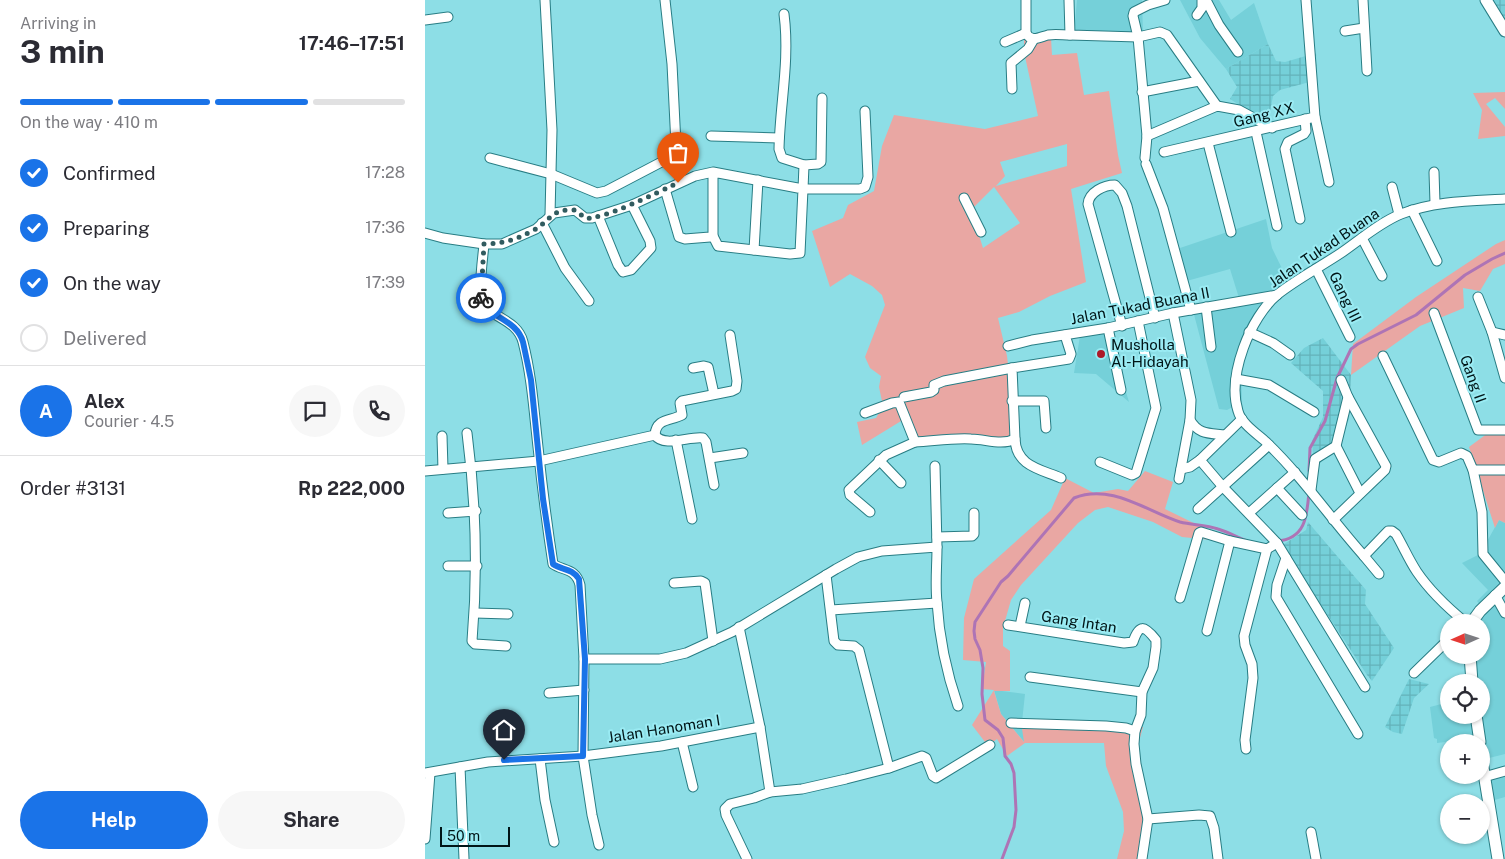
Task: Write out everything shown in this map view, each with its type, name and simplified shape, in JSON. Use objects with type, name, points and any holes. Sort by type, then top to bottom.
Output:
[{"type":"street","points":[[545,0],[552,130],[551,215]]},
{"type":"street","points":[[490,158],[551,174],[592,191],[602,193],[671,158],[676,145],[672,64],[665,0]]},
{"type":"street","points":[[1026,0],[1026,33],[1034,39],[1050,35],[1138,37],[1160,32],[1164,33],[1217,106]]},
{"type":"street","points":[[1069,0],[1070,35]]},
{"type":"street","points":[[1165,0],[1134,12],[1133,18],[1138,37],[1147,136],[1146,161],[1163,208],[1191,310]]},
{"type":"street","points":[[1197,15],[1202,8],[1202,0]]},
{"type":"street","points":[[1207,0],[1219,25],[1238,52]]},
{"type":"street","name":"Gang XX","points":[[1164,152],[1315,117],[1305,0]]},
{"type":"street","points":[[1363,0],[1367,70]]},
{"type":"street","points":[[1486,0],[1505,31]]},
{"type":"street","points":[[784,14],[787,69],[779,138],[781,158],[805,165],[821,162],[822,98]]},
{"type":"street","points":[[425,20],[448,17]]},
{"type":"street","points":[[1345,31],[1364,28]]},
{"type":"street","points":[[1005,42],[1026,33]]},
{"type":"street","points":[[1012,88],[1011,63],[1028,49],[1034,39]]},
{"type":"street","points":[[1143,92],[1199,81]]},
{"type":"street","points":[[1147,136],[1217,106],[1239,110],[1272,128]]},
{"type":"street","points":[[425,233],[443,238],[484,244],[508,242],[536,229],[551,215],[572,210],[577,211],[588,219],[632,205],[695,176],[713,172],[803,189],[860,189],[865,187],[868,177],[865,111]]},
{"type":"street","points":[[1315,117],[1329,182]]},
{"type":"street","points":[[1300,219],[1285,149],[1288,142],[1307,131],[1305,119]]},
{"type":"street","points":[[1256,132],[1277,226]]},
{"type":"street","points":[[711,136],[779,138]]},
{"type":"street","points":[[1208,143],[1231,232]]},
{"type":"street","points":[[713,172],[713,236],[715,244],[720,247],[790,254],[800,253],[805,165]]},
{"type":"street","points":[[1434,172],[1435,204]]},
{"type":"street","points":[[754,250],[758,180]]},
{"type":"street","points":[[1123,326],[1088,204],[1088,200],[1094,193],[1108,185],[1115,185],[1122,193],[1127,206],[1155,318]]},
{"type":"street","points":[[1392,187],[1399,214]]},
{"type":"street","points":[[665,189],[679,237],[685,239],[709,238],[713,236]]},
{"type":"street","points":[[964,198],[981,232]]},
{"type":"street","name":"Jalan Tukad Buana","points":[[1242,419],[1238,413],[1236,401],[1236,379],[1240,355],[1249,332],[1277,295],[1399,214],[1435,204],[1505,199]]},
{"type":"street","points":[[598,216],[618,265],[623,272],[627,272],[650,250],[651,245],[632,205]]},
{"type":"street","points":[[1412,210],[1437,261]]},
{"type":"street","points":[[541,223],[565,268],[589,301]]},
{"type":"street","points":[[1362,238],[1382,276]]},
{"type":"street","points":[[484,244],[482,300],[488,308],[515,326],[521,336],[531,380],[539,461],[553,564],[576,574],[579,579],[585,659],[583,756],[592,815],[599,845]]},
{"type":"street","name":"Gang III","points":[[1316,269],[1350,337]]},
{"type":"street","name":"Jalan Tukad Buana II","points":[[1008,346],[1123,326],[1191,310],[1277,295]]},
{"type":"street","points":[[1478,297],[1492,332],[1505,378]]},
{"type":"street","points":[[1206,307],[1211,347]]},
{"type":"street","name":"Gang II","points":[[1434,313],[1478,430],[1505,430]]},
{"type":"street","points":[[1173,314],[1190,391],[1190,420],[1179,479]]},
{"type":"street","points":[[1100,462],[1132,475],[1136,474],[1156,408],[1138,321]]},
{"type":"street","points":[[1108,328],[1121,390]]},
{"type":"street","points":[[1249,332],[1273,343],[1290,355]]},
{"type":"street","points":[[1492,332],[1505,335]]},
{"type":"street","points":[[655,435],[656,428],[663,420],[681,415],[681,401],[732,391],[737,386],[730,335]]},
{"type":"street","points":[[904,396],[931,392],[934,390],[934,385],[944,381],[1069,359],[1071,354],[1065,335]]},
{"type":"street","points":[[1383,356],[1433,460],[1439,462],[1463,454],[1467,456],[1473,470],[1482,512],[1483,554],[1505,581]]},
{"type":"street","points":[[693,368],[708,367],[715,394]]},
{"type":"street","points":[[1012,368],[1012,401],[1016,449],[1024,462],[1061,478]]},
{"type":"street","points":[[1236,379],[1269,385],[1314,412]]},
{"type":"street","points":[[1333,520],[1387,466],[1348,397],[1341,380]]},
{"type":"street","points":[[1348,397],[1336,446],[1360,493]]},
{"type":"street","points":[[1012,401],[1043,401],[1046,428]]},
{"type":"street","points":[[865,413],[899,402],[915,442]]},
{"type":"street","points":[[1181,469],[1190,467],[1202,458],[1242,419],[1295,472],[1379,574]]},
{"type":"street","points":[[1190,420],[1195,428],[1200,431],[1225,435]]},
{"type":"street","points":[[467,433],[472,468],[477,566],[473,642],[506,646]]},
{"type":"street","points":[[425,471],[539,461],[655,435]]},
{"type":"street","points":[[655,435],[663,441],[703,438],[706,442],[710,458],[714,485]]},
{"type":"street","points":[[442,436],[443,469]]},
{"type":"street","points":[[870,512],[850,494],[849,490],[885,455],[915,442],[974,439],[1001,443],[1015,439]]},
{"type":"street","points":[[677,440],[692,519]]},
{"type":"street","points":[[1198,509],[1269,445]]},
{"type":"street","points":[[1309,488],[1315,459],[1336,446]]},
{"type":"street","points":[[710,458],[743,453]]},
{"type":"street","points":[[1202,458],[1223,487],[1275,542],[1365,687]]},
{"type":"street","points":[[879,460],[901,483]]},
{"type":"street","points":[[935,466],[937,603],[946,662],[958,706]]},
{"type":"street","points":[[1473,470],[1505,470]]},
{"type":"street","points":[[1249,513],[1295,472]]},
{"type":"street","points":[[1277,488],[1302,515]]},
{"type":"street","points":[[448,513],[475,512]]},
{"type":"street","points":[[937,537],[972,536],[974,534],[974,512]]},
{"type":"street","points":[[1364,556],[1388,531],[1392,531],[1396,534],[1426,584],[1455,614]]},
{"type":"street","points":[[1180,598],[1199,533],[1267,549]]},
{"type":"street","points":[[1207,631],[1230,541]]},
{"type":"street","points":[[1246,749],[1245,740],[1253,678],[1252,664],[1245,645],[1245,636],[1267,549],[1275,542]]},
{"type":"street","points":[[585,659],[660,659],[686,653],[739,627],[845,564],[868,554],[937,547]]},
{"type":"street","points":[[1286,558],[1277,585],[1276,596],[1358,734]]},
{"type":"street","points":[[448,566],[477,566]]},
{"type":"street","points":[[826,575],[835,644],[854,646],[859,650],[889,768]]},
{"type":"street","points":[[674,583],[701,581],[705,583],[713,641]]},
{"type":"street","points":[[1478,614],[1505,587]]},
{"type":"street","points":[[1495,595],[1505,613]]},
{"type":"street","points":[[831,610],[937,603]]},
{"type":"street","points":[[1020,626],[1025,603]]},
{"type":"street","points":[[475,613],[508,614]]},
{"type":"street","name":"Gang Intan","points":[[1008,625],[1129,644],[1133,642],[1137,630],[1143,628],[1154,637],[1156,643],[1153,668],[1142,692],[1141,715],[1134,738],[1135,757],[1148,819],[1142,859]]},
{"type":"street","points":[[739,627],[770,792]]},
{"type":"street","points":[[1415,673],[1440,647]]},
{"type":"street","points":[[1030,677],[1142,692]]},
{"type":"street","points":[[549,693],[584,690]]},
{"type":"street","points":[[1011,723],[1106,726],[1135,731]]},
{"type":"street","name":"Jalan Hanoman I","points":[[428,773],[489,762],[583,756],[682,742],[759,727]]},
{"type":"street","points":[[682,742],[693,787]]},
{"type":"street","points":[[747,859],[726,815],[725,809],[730,804],[770,792],[802,789],[846,780],[889,768],[922,756],[926,758],[935,778],[990,745]]},
{"type":"street","points":[[540,759],[545,800],[554,842]]},
{"type":"street","points":[[460,767],[464,859]]},
{"type":"street","points":[[1490,775],[1505,771]]},
{"type":"street","points":[[425,839],[428,773]]},
{"type":"street","points":[[1486,784],[1500,839],[1498,859]]},
{"type":"street","points":[[1148,819],[1199,815],[1210,816],[1214,828],[1217,859]]},
{"type":"street","points":[[1311,832],[1316,859]]},
{"type":"shaded area","points":[[1077,0],[1142,0],[1143,33],[1074,33]]},
{"type":"shaded area","points":[[1180,0],[1219,0],[1231,20],[1254,3],[1268,44],[1226,69],[1200,38]]},
{"type":"shaded area","points":[[1488,0],[1505,0],[1505,24]]},
{"type":"shaded area","points":[[1024,35],[1051,38],[1052,55],[1077,53],[1084,95],[1109,91],[1122,173],[1071,189],[1086,282],[1050,296],[1019,312],[998,318],[1007,356],[1017,441],[914,443],[906,418],[862,445],[857,422],[876,418],[883,406],[879,387],[881,376],[870,368],[865,357],[885,305],[882,295],[872,286],[850,274],[830,287],[812,231],[843,218],[848,205],[874,191],[882,146],[894,115],[985,129],[1038,116],[1024,52]],"holes":[[[1067,144],[1067,166],[996,186],[1005,176],[1000,162]],[[994,187],[1020,223],[983,248],[971,210]]]},
{"type":"shaded area","points":[[1268,44],[1276,61],[1285,62],[1316,53],[1317,80],[1280,90],[1273,96],[1268,123],[1230,99],[1237,87],[1226,69]]},
{"type":"shaded area","points":[[1505,92],[1505,109],[1495,98],[1486,104],[1505,127],[1505,136],[1478,139],[1482,110],[1473,93]]},
{"type":"shaded area","points":[[1266,219],[1272,248],[1292,289],[1275,298],[1248,333],[1241,369],[1242,402],[1227,410],[1219,409],[1192,307],[1239,298],[1230,269],[1183,282],[1180,248]]},
{"type":"shaded area","points":[[1505,240],[1505,264],[1493,269],[1480,291],[1463,288],[1464,308],[1420,326],[1351,375],[1353,344],[1416,297]]},
{"type":"shaded area","points":[[1079,330],[1089,336],[1110,331],[1114,352],[1129,402],[1096,374],[1074,373],[1080,336]]},
{"type":"shaded area","points":[[1323,338],[1351,375],[1349,419],[1339,444],[1314,469],[1312,441],[1323,417],[1323,391],[1291,363],[1304,348]]},
{"type":"shaded area","points":[[1505,432],[1505,523],[1499,520],[1495,528],[1469,447],[1488,433]]},
{"type":"shaded area","points":[[1145,471],[1173,482],[1165,509],[1214,533],[1212,540],[1182,537],[1153,522],[1108,507],[1095,510],[1078,523],[1021,585],[1011,600],[1003,628],[1003,646],[1010,651],[1010,691],[994,691],[1001,714],[1024,742],[1021,722],[1034,720],[1143,727],[1138,745],[1148,805],[1146,859],[1117,859],[1124,831],[1123,812],[1106,766],[1104,743],[1025,743],[1007,756],[997,739],[988,746],[972,725],[994,690],[982,689],[986,662],[963,660],[964,618],[974,579],[1051,510],[1065,478],[1094,493],[1118,489],[1128,491]]},
{"type":"shaded area","points":[[1499,520],[1505,523],[1505,595],[1499,603],[1496,603],[1505,618],[1505,754],[1490,758],[1490,734],[1440,734],[1440,743],[1437,743],[1437,739],[1434,738],[1430,707],[1440,704],[1440,724],[1490,724],[1490,674],[1473,674],[1473,664],[1490,664],[1490,614],[1486,614],[1477,601],[1488,590],[1462,563],[1480,554]]},
{"type":"shaded area","points":[[1308,522],[1366,590],[1365,604],[1394,648],[1372,681],[1281,546],[1306,530]]},
{"type":"shaded area","points":[[1409,679],[1429,684],[1414,698],[1402,734],[1393,732],[1385,727]]},
{"type":"shaded area","points":[[994,690],[1025,694],[1022,722],[1025,743],[1001,714]]},
{"type":"shaded area","points":[[1505,773],[1505,797],[1491,801],[1490,777]]},
{"type":"waterway","points":[[1309,471],[1310,448],[1325,421],[1337,378],[1351,349],[1416,315],[1465,275],[1505,253]]},
{"type":"waterway","points":[[1277,541],[1294,536],[1299,531],[1306,517],[1309,492]]},
{"type":"waterway","points":[[1002,859],[1014,827],[1016,810],[1014,773],[1011,764],[1005,756],[1003,738],[998,730],[985,720],[982,694],[983,668],[974,631],[975,622],[1001,582],[1074,498],[1088,494],[1115,496],[1180,522],[1213,528],[1247,541]]},
{"type":"way so far","points":[[481,298],[484,244],[508,242],[536,229],[554,213],[575,210],[588,219],[632,205],[678,183]]},
{"type":"place","name":"Musholla Al-Hidayah","points":[[1101,354]]},
{"type":"route","points":[[481,298],[488,308],[515,326],[523,342],[531,380],[543,499],[553,565],[567,569],[576,574],[579,579],[585,659],[583,756],[504,760]]}]
